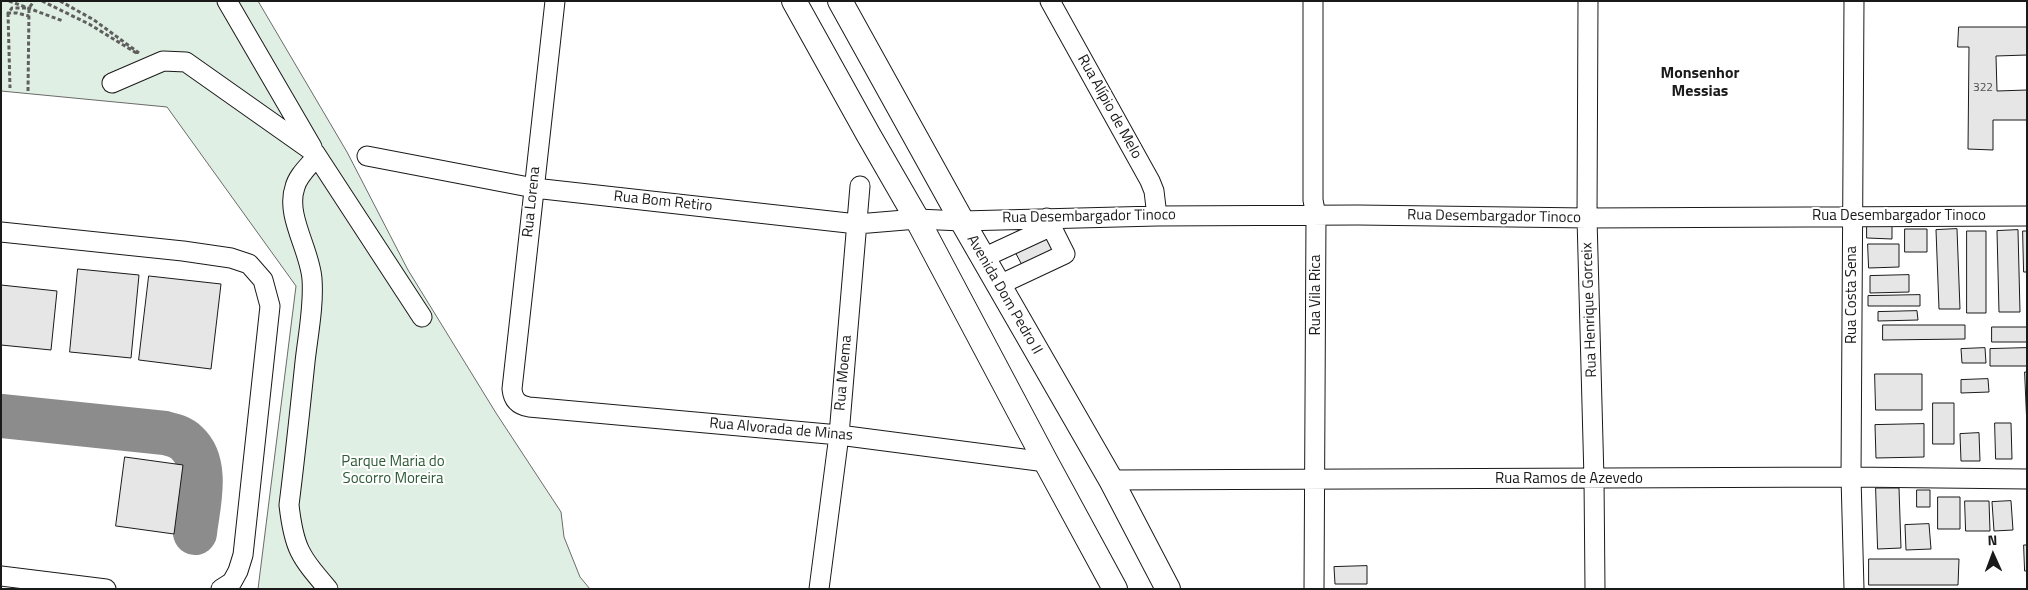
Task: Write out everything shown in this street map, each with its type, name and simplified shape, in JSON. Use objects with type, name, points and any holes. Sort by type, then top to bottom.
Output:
[{"type":"main road","points":[[794,1],[917,218],[1115,589]]},
{"type":"main road","name":"Avenida Dom Pedro II","points":[[840,1],[983,258],[1111,480],[1168,589]]},
{"type":"street","points":[[227,1],[316,154],[422,317]]},
{"type":"street","name":"Rua Lorena","points":[[517,403],[512,389],[555,1]]},
{"type":"street","name":"Rua Alípio de Melo","points":[[1050,1],[1150,181],[1154,191],[1157,216]]},
{"type":"street","name":"Rua Vila Rica","points":[[1313,1],[1313,200],[1316,216],[1314,589]]},
{"type":"street","name":"Rua Henrique Gorceix","points":[[1588,1],[1587,218],[1595,589]]},
{"type":"street","name":"Rua Costa Sena","points":[[1854,1],[1851,477],[1854,589]]},
{"type":"street","points":[[112,83],[163,61],[186,62],[316,154]]},
{"type":"street","points":[[316,154],[294,187],[293,202],[297,227],[308,259],[312,278],[310,322],[289,505],[292,534],[298,551],[328,589]]},
{"type":"street","name":"Rua Bom Retiro","points":[[367,156],[534,188],[857,224],[917,218],[962,220]]},
{"type":"street","name":"Rua Moema","points":[[819,589],[838,435],[860,186]]},
{"type":"street","name":"Rua Desembargador Tinoco","points":[[962,220],[996,219],[1050,222],[1157,216],[1587,218],[2027,216]]},
{"type":"street","points":[[996,219],[1022,274]]},
{"type":"street","points":[[983,258],[1009,246],[1050,222],[1065,254],[999,285]]},
{"type":"street","points":[[1,232],[231,258],[249,264],[263,280],[270,306],[247,527],[238,571],[232,582],[221,589]]},
{"type":"street","name":"Rua Alvorada de Minas","points":[[517,403],[528,407],[838,435],[1046,462]]},
{"type":"street","name":"Rua Ramos de Azevedo","points":[[1111,480],[1851,477],[2027,479]]},
{"type":"street","points":[[1,576],[106,589]]},
{"type":"path","points":[[9,1],[63,21]]},
{"type":"path","points":[[28,91],[29,8],[34,1]]},
{"type":"path","points":[[42,1],[89,24],[153,64]]},
{"type":"path","points":[[60,1],[94,20],[153,64]]},
{"type":"path","points":[[10,88],[8,13],[12,8],[29,8]]},
{"type":"path","points":[[8,13],[29,16]]},
{"type":"green space","name":"Parque Maria do Socorro Moreira","points":[[1,1],[258,1],[347,152],[408,270],[496,413],[561,512],[564,537],[580,577],[590,589],[258,589],[296,286],[167,107],[1,91]]},
{"type":"building","points":[[1959,27],[2027,27],[2027,55],[1996,56],[1997,91],[2027,90],[2027,120],[1993,120],[1993,150],[1968,149],[1969,47],[1958,47]]},
{"type":"building","points":[[1867,222],[1892,223],[1892,239],[1867,238]]},
{"type":"building","points":[[1905,229],[1927,229],[1927,252],[1905,252]]},
{"type":"building","points":[[1957,229],[1960,309],[1939,309],[1936,230]]},
{"type":"building","points":[[2018,230],[2020,312],[1999,312],[1997,231]]},
{"type":"building","points":[[1967,231],[1986,231],[1986,313],[1967,313]]},
{"type":"building","points":[[2023,231],[2027,231],[2027,272],[2024,272]]},
{"type":"building","points":[[1048,233],[1055,249],[1022,265],[1014,250]]},
{"type":"building","points":[[1868,244],[1899,244],[1899,267],[1869,268]]},
{"type":"building","points":[[78,269],[139,275],[131,358],[70,352]]},
{"type":"building","points":[[1909,275],[1909,292],[1870,293],[1870,276]]},
{"type":"building","points":[[149,276],[221,284],[211,369],[139,360]]},
{"type":"building","points":[[1,285],[57,291],[51,350],[1,345]]},
{"type":"building","points":[[1920,295],[1920,306],[1868,306],[1868,296]]},
{"type":"building","points":[[1917,311],[1918,320],[1878,321],[1878,312]]},
{"type":"building","points":[[1883,325],[1965,325],[1965,339],[1883,340]]},
{"type":"building","points":[[1992,327],[2027,327],[2027,342],[1992,342]]},
{"type":"building","points":[[1985,348],[1986,363],[1962,363],[1961,349]]},
{"type":"building","points":[[2027,348],[2027,366],[1990,366],[1990,349]]},
{"type":"building","points":[[2025,372],[2027,372],[2027,427]]},
{"type":"building","points":[[1875,374],[1922,374],[1922,410],[1876,410]]},
{"type":"building","points":[[1988,379],[1989,392],[1961,393],[1961,380]]},
{"type":"building","points":[[1933,403],[1954,403],[1954,444],[1933,444]]},
{"type":"building","points":[[1995,423],[2011,423],[2012,459],[1996,459]]},
{"type":"building","points":[[1924,424],[1924,457],[1876,458],[1875,425]]},
{"type":"building","points":[[1979,433],[1980,461],[1961,461],[1960,434]]},
{"type":"building","points":[[125,457],[183,465],[174,534],[116,526]]},
{"type":"building","points":[[1876,488],[1899,488],[1901,548],[1878,549]]},
{"type":"building","points":[[1917,490],[1930,490],[1930,507],[1917,507]]},
{"type":"building","points":[[1938,497],[1960,497],[1960,529],[1938,529]]},
{"type":"building","points":[[1965,501],[1989,501],[1990,531],[1966,531]]},
{"type":"building","points":[[2011,501],[2013,530],[1994,531],[1992,502]]},
{"type":"building","points":[[1929,524],[1931,549],[1906,550],[1905,525]]},
{"type":"building","points":[[2024,545],[2027,545],[2027,571],[2025,571]]},
{"type":"building","points":[[1869,559],[1959,559],[1958,585],[1869,585]]},
{"type":"building","points":[[1367,566],[1367,584],[1335,584],[1334,567]]},
{"type":"taxiway","points":[[1,416],[165,433],[182,439],[194,452],[200,474],[200,498],[195,533]]},
{"type":"district","name":"Monsenhor Messias","points":[[1700,83]]}]
